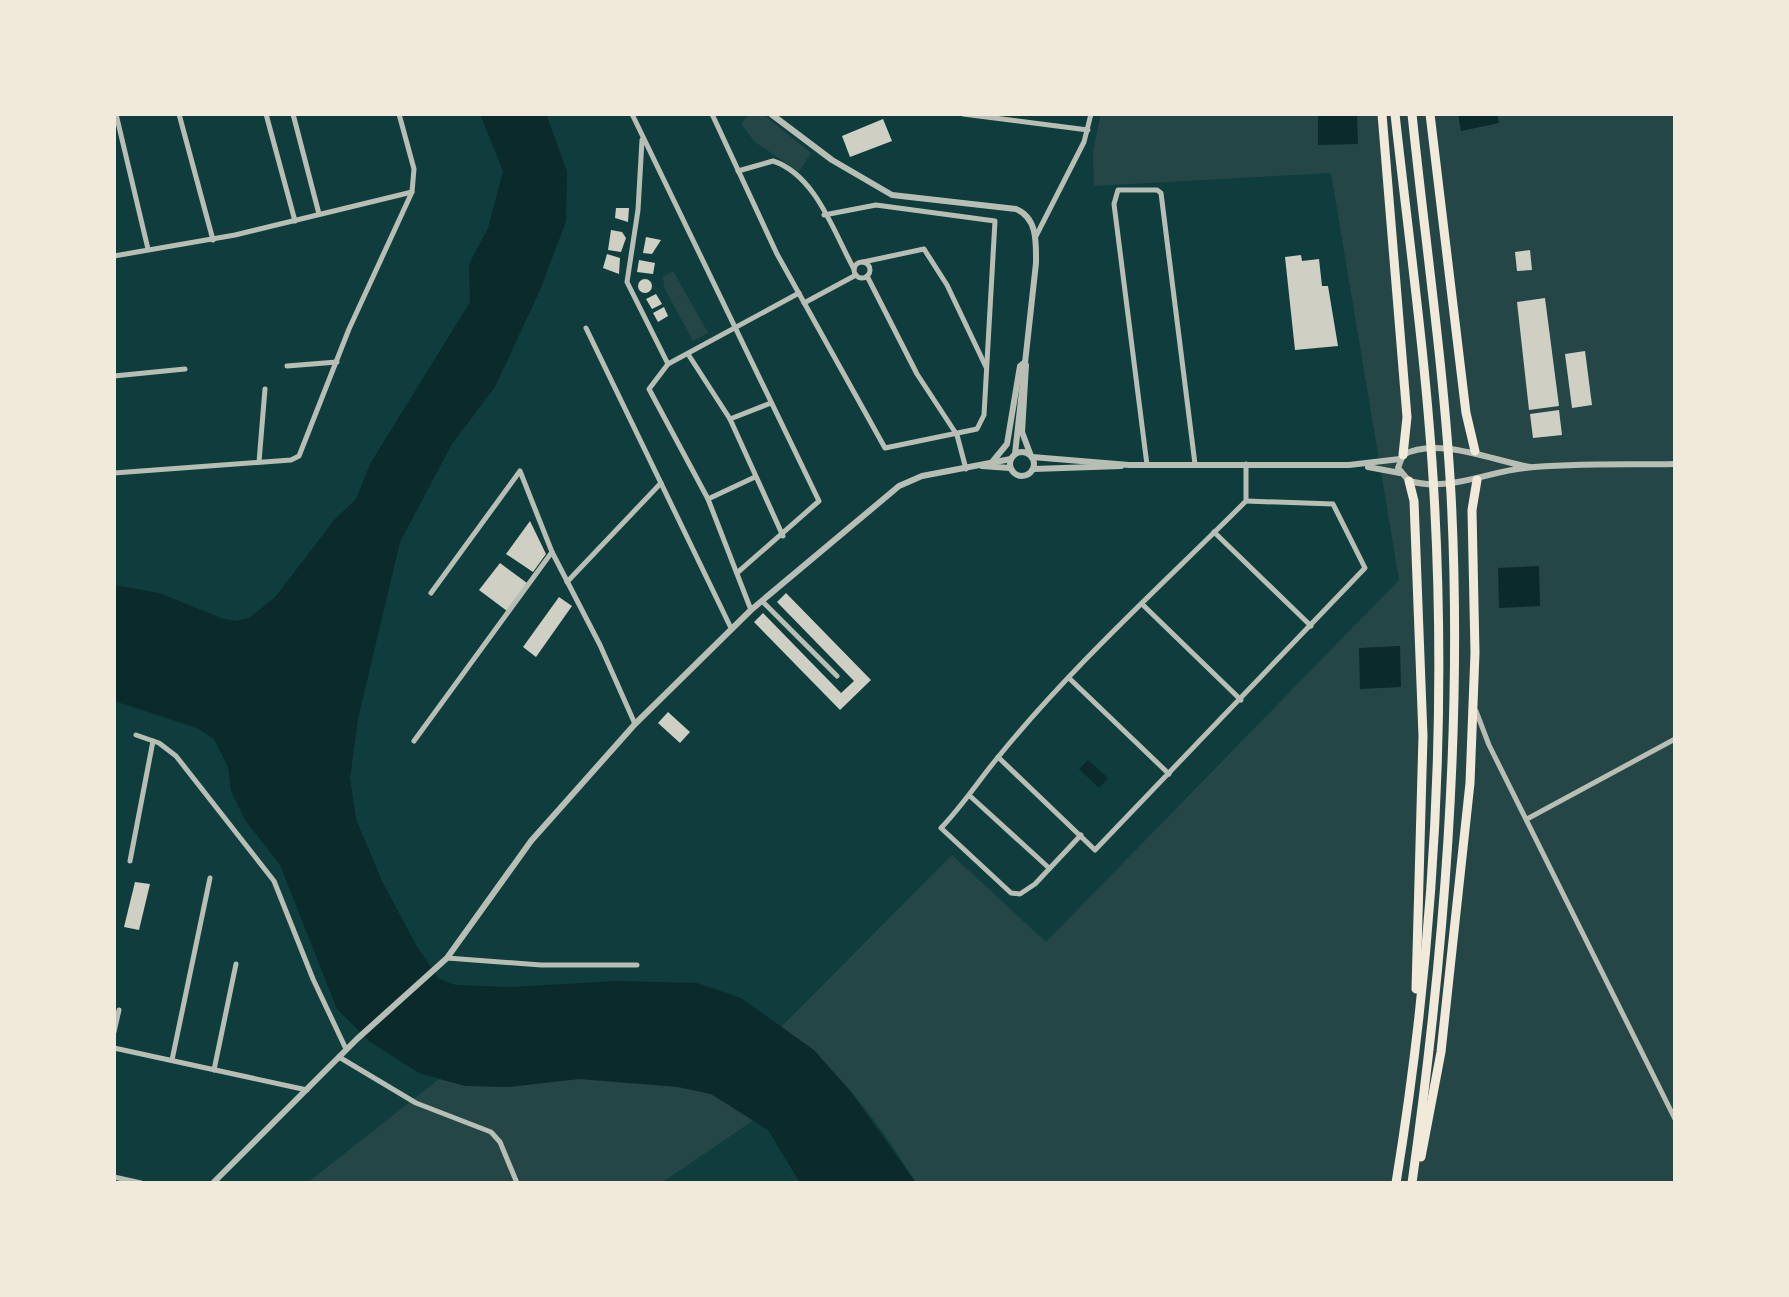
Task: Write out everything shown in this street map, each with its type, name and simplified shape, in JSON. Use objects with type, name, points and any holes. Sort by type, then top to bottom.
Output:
[{"type":"highway","points":[[1382,114],[1407,417],[1402,457]]},
{"type":"highway","points":[[1395,114],[1431,438],[1437,571],[1437,757],[1415,1041],[1396,1183]]},
{"type":"highway","points":[[1412,114],[1447,437],[1454,571],[1454,710],[1444,911],[1433,1035],[1413,1183]]},
{"type":"highway","points":[[1430,114],[1466,413],[1478,454]]},
{"type":"highway","points":[[1413,1183],[1431,1120],[1461,878],[1475,707],[1472,510],[1479,478]]},
{"type":"highway","points":[[1409,481],[1414,501],[1423,736],[1415,1041]]},
{"type":"street","points":[[116,114],[148,249]]},
{"type":"street","points":[[179,114],[213,240]]},
{"type":"street","points":[[266,114],[295,221]]},
{"type":"street","points":[[293,114],[319,214]]},
{"type":"street","points":[[114,473],[299,456],[412,192],[414,169],[399,114]]},
{"type":"street","points":[[632,114],[819,501],[783,536],[737,573]]},
{"type":"street","points":[[712,114],[804,303],[885,448],[977,429],[982,423],[987,368],[995,221],[876,205],[824,215]]},
{"type":"street","points":[[771,114],[832,160],[882,190],[905,197],[1016,209],[1029,218],[1036,236]]},
{"type":"street","points":[[963,114],[1088,130]]},
{"type":"street","points":[[1023,122],[1025,114]]},
{"type":"street","points":[[1010,468],[1025,362],[1036,236],[1088,130],[1091,114]]},
{"type":"street","points":[[642,140],[638,210],[626,271],[627,282],[668,364]]},
{"type":"street","points":[[738,171],[763,162],[779,163],[809,187],[855,272],[867,276]]},
{"type":"street","points":[[1147,465],[1114,204],[1118,190],[1157,190],[1161,193],[1195,464]]},
{"type":"street","points":[[114,256],[213,240],[412,192]]},
{"type":"street","points":[[804,303],[855,272],[863,262],[924,249],[947,285],[987,368]]},
{"type":"street","points":[[863,262],[869,266],[867,276],[917,374],[957,435],[966,469]]},
{"type":"street","points":[[751,610],[708,499],[649,389],[668,364],[799,293]]},
{"type":"street","points":[[586,328],[731,628]]},
{"type":"street","points":[[688,354],[730,419],[783,536]]},
{"type":"street","points":[[287,366],[337,362]]},
{"type":"street","points":[[1025,362],[1028,374],[1022,432],[1034,469]]},
{"type":"street","points":[[986,465],[1007,444],[1020,366],[1025,362]]},
{"type":"street","points":[[114,376],[185,369]]},
{"type":"street","points":[[259,462],[265,389]]},
{"type":"street","points":[[730,419],[771,403]]},
{"type":"street","points":[[1349,465],[1402,457],[1418,450],[1478,454],[1530,467]]},
{"type":"street","points":[[1478,454],[1484,469],[1479,478]]},
{"type":"street","points":[[213,1183],[346,1049],[447,958],[531,841],[635,724],[731,628],[899,486],[922,476],[986,465],[1013,456],[1129,465]]},
{"type":"street","points":[[1400,473],[1402,457]]},
{"type":"street","points":[[1081,835],[1020,894],[1011,893],[941,828],[970,796],[998,757],[1070,679],[1246,498],[1246,464]]},
{"type":"street","points":[[986,465],[1010,468],[1021,477],[1034,469],[1129,465],[1349,465],[1400,473],[1409,481],[1479,478],[1530,467],[1675,464]]},
{"type":"street","points":[[431,593],[519,470],[552,552],[600,645],[635,724]]},
{"type":"street","points":[[708,499],[755,477]]},
{"type":"street","points":[[567,582],[661,483]]},
{"type":"street","points":[[998,757],[1095,850],[1365,568],[1333,504],[1246,498]]},
{"type":"street","points":[[1214,532],[1312,626]]},
{"type":"street","points":[[414,741],[552,552]]},
{"type":"street","points":[[762,601],[837,676]]},
{"type":"street","points":[[1143,605],[1241,700]]},
{"type":"street","points":[[1070,679],[1169,774]]},
{"type":"street","points":[[1475,707],[1675,1119]]},
{"type":"street","points":[[136,735],[153,741],[176,756],[194,774],[265,866],[346,1049]]},
{"type":"street","points":[[1527,819],[1675,739]]},
{"type":"street","points":[[130,861],[153,741]]},
{"type":"street","points":[[970,796],[1049,868]]},
{"type":"street","points":[[172,1060],[210,878]]},
{"type":"street","points":[[447,958],[541,965],[637,965]]},
{"type":"street","points":[[214,1070],[236,964]]},
{"type":"street","points":[[114,1032],[119,1010]]},
{"type":"street","points":[[114,1048],[307,1090]]},
{"type":"street","points":[[339,1057],[416,1103],[491,1132],[500,1142],[517,1183]]},
{"type":"street","points":[[114,1177],[141,1183]]},
{"type":"shaded area","points":[[480,114],[546,114],[567,171],[566,221],[541,288],[495,387],[452,444],[400,542],[358,719],[350,778],[356,819],[382,881],[416,945],[439,979],[456,985],[512,987],[616,981],[697,983],[741,998],[814,1050],[851,1092],[916,1183],[800,1183],[768,1130],[711,1094],[678,1087],[579,1079],[509,1087],[465,1086],[419,1073],[369,1041],[337,1009],[280,865],[245,820],[231,791],[228,767],[214,739],[197,728],[114,701],[114,585],[159,593],[221,618],[235,621],[249,618],[276,596],[335,519],[356,499],[370,464],[470,302],[469,264],[488,228],[503,171]]},
{"type":"shaded area","points":[[749,114],[763,114],[811,153],[799,172],[755,142],[741,124]]},
{"type":"shaded area","points":[[1101,114],[1675,114],[1675,1183],[916,1183],[888,1140],[839,1078],[781,1027],[952,855],[1046,942],[1399,580],[1331,173],[1094,186],[1093,151]]},
{"type":"shaded area","points":[[1318,114],[1357,114],[1358,144],[1318,145]]},
{"type":"shaded area","points":[[1458,114],[1497,114],[1499,123],[1461,131]]},
{"type":"shaded area","points":[[673,271],[708,333],[693,341],[664,287],[663,277]]},
{"type":"shaded area","points":[[1539,566],[1540,606],[1499,608],[1498,568]]},
{"type":"shaded area","points":[[1400,646],[1401,687],[1360,689],[1359,648]]},
{"type":"shaded area","points":[[1088,760],[1108,778],[1099,788],[1079,769]]},
{"type":"shaded area","points":[[439,1079],[474,1085],[578,1079],[665,1084],[712,1095],[754,1120],[661,1183],[307,1183]]},
{"type":"building","points":[[883,119],[892,141],[850,157],[842,136]]},
{"type":"building","points":[[616,208],[629,208],[628,222],[615,218]]},
{"type":"building","points":[[611,230],[622,232],[626,238],[621,252],[608,250]]},
{"type":"building","points":[[646,237],[661,240],[652,254],[643,253]]},
{"type":"building","points":[[1530,250],[1532,270],[1517,271],[1515,252]]},
{"type":"building","points":[[607,254],[620,258],[619,274],[603,268]]},
{"type":"building","points":[[1301,255],[1302,261],[1319,259],[1322,286],[1328,286],[1338,346],[1295,350],[1285,257]]},
{"type":"building","points":[[639,260],[655,263],[653,274],[637,272]]},
{"type":"building","points":[[645,279],[652,286],[645,293],[638,286]]},
{"type":"building","points":[[656,294],[662,304],[652,309],[646,299]]},
{"type":"building","points":[[1545,298],[1559,406],[1529,410],[1517,302]]},
{"type":"building","points":[[664,307],[668,316],[658,322],[653,313]]},
{"type":"building","points":[[1585,351],[1592,405],[1572,408],[1565,354]]},
{"type":"building","points":[[1559,410],[1562,435],[1533,438],[1530,414]]},
{"type":"building","points":[[530,521],[546,554],[533,572],[506,554]]},
{"type":"building","points":[[500,563],[527,583],[507,611],[479,590]]},
{"type":"building","points":[[786,593],[871,680],[840,710],[754,622],[763,613],[841,693],[854,681],[777,602]]},
{"type":"building","points":[[559,597],[572,606],[536,657],[523,647]]},
{"type":"building","points":[[668,712],[690,732],[680,743],[658,723]]},
{"type":"building","points":[[135,882],[150,884],[139,930],[124,927]]}]
